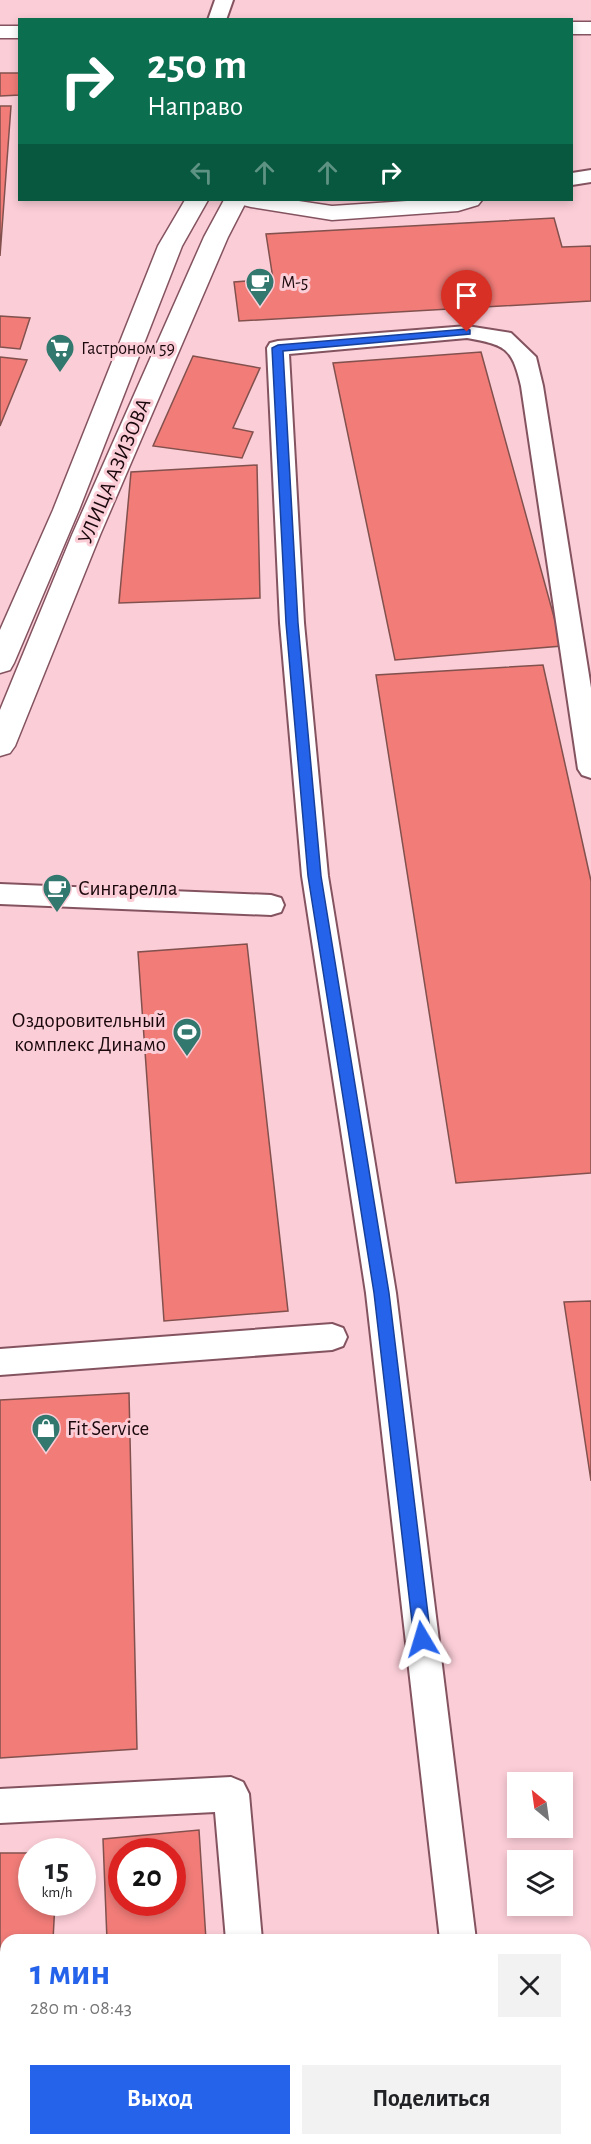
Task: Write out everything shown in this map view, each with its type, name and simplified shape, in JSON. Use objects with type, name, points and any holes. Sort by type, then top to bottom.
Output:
[{"type":"main road","points":[[573,28],[591,28]]},
{"type":"main road","points":[[0,32],[18,32]]},
{"type":"main road","name":"УЛИЦА АЗИЗОВА","points":[[0,663],[66,510],[165,256],[195,201]]},
{"type":"main road","name":"УЛИЦА АЗИЗОВА","points":[[0,746],[86,535],[216,237],[234,201]]},
{"type":"main road","points":[[257,201],[332,213],[458,204],[467,201]]},
{"type":"lane","points":[[218,18],[224,0]]},
{"type":"lane","points":[[573,179],[591,176]]},
{"type":"lane","points":[[457,1934],[381,1293],[315,876],[292,623],[278,348],[467,332],[503,338],[525,357],[532,386],[591,769]]},
{"type":"lane","points":[[0,894],[271,905]]},
{"type":"lane","points":[[0,1362],[332,1337]]},
{"type":"lane","points":[[0,1806],[231,1794],[243,1934]]},
{"type":"building","points":[[0,73],[18,73],[18,95],[0,96]]},
{"type":"building","points":[[0,106],[11,106],[0,256]]},
{"type":"building","points":[[554,218],[562,247],[591,246],[591,301],[239,321],[234,282],[273,279],[266,234]]},
{"type":"building","points":[[0,316],[30,318],[20,349],[0,347]]},
{"type":"building","points":[[481,352],[562,646],[395,660],[333,363]]},
{"type":"building","points":[[193,356],[260,368],[233,428],[253,432],[242,458],[153,446]]},
{"type":"building","points":[[0,357],[27,360],[0,426]]},
{"type":"building","points":[[257,465],[260,598],[119,603],[131,472]]},
{"type":"building","points":[[543,665],[591,881],[591,1173],[456,1183],[376,675]]},
{"type":"building","points":[[247,944],[288,1311],[164,1321],[138,952]]},
{"type":"building","points":[[591,1301],[591,1481],[564,1302]]},
{"type":"building","points":[[129,1393],[137,1749],[0,1758],[0,1400]]},
{"type":"building","points":[[199,1830],[206,1934],[107,1934],[103,1839],[108,1839],[108,1916],[186,1916],[186,1838],[114,1838]]},
{"type":"building","points":[[0,1853],[18,1853],[18,1916],[54,1916],[53,1934],[0,1934]]},
{"type":"place","name":"М-5","points":[[260,308]]},
{"type":"place","name":"Гастроном 59","points":[[60,374]]},
{"type":"place","name":"Сингарелла","points":[[57,914]]},
{"type":"place","name":"Оздоровительный комплекс Динамо","points":[[187,1058]]},
{"type":"place","name":"Fit Service","points":[[46,1454]]},
{"type":"route","points":[[422,1639],[381,1293],[315,876],[292,623],[278,348],[467,332]]}]
